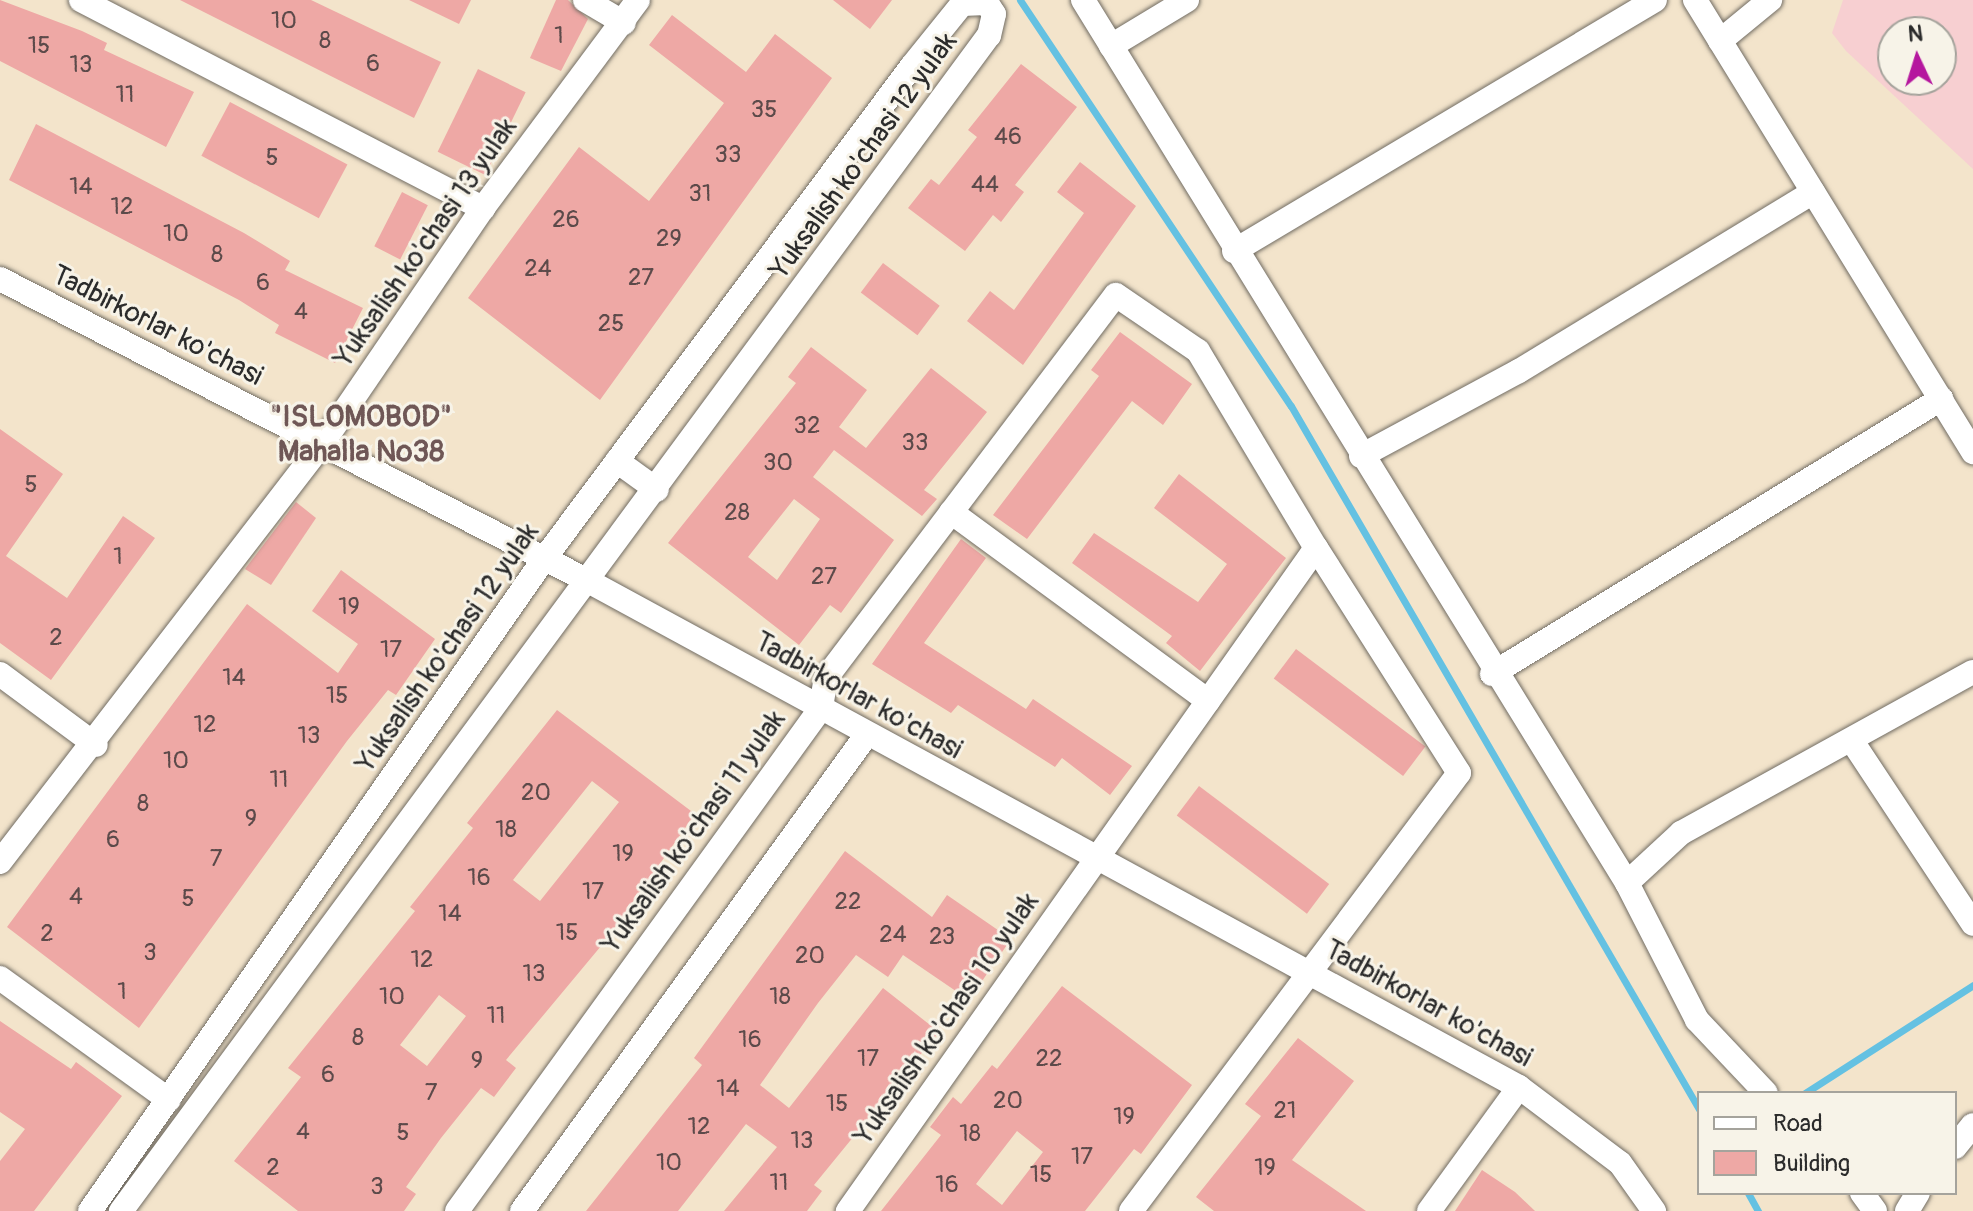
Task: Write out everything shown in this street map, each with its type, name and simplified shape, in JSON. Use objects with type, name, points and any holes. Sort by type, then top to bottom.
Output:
[{"type":"street","points":[[81,0],[483,208]]},
{"type":"street","points":[[585,0],[624,23]]},
{"type":"street","name":"Yuksalish ko'chasi 13 yulak","points":[[0,862],[96,745],[322,444],[483,208],[624,23],[638,0]]},
{"type":"street","points":[[1083,0],[1492,674],[1627,883],[1697,1020],[1764,1091]]},
{"type":"street","points":[[1111,46],[1187,0]]},
{"type":"street","points":[[1234,251],[1655,0]]},
{"type":"street","points":[[1695,0],[1973,452]]},
{"type":"street","points":[[1720,41],[1770,0]]},
{"type":"street","name":"Yuksalish ko'chasi 12 yulak","points":[[98,1208],[169,1100],[544,559],[912,66],[962,4],[987,3],[994,14],[989,35],[590,582],[121,1211]]},
{"type":"street","points":[[1361,456],[1519,371],[1813,192]]},
{"type":"street","name":"Tadbirkorlar ko'chasi","points":[[0,279],[590,582],[821,708],[865,737],[1307,970],[1519,1087],[1620,1163],[1654,1211]]},
{"type":"street","name":"Yuksalish ko'chasi 11 yulak","points":[[457,1211],[821,708],[826,678],[1116,295],[1198,351],[1316,548]]},
{"type":"street","points":[[1492,674],[1941,399]]},
{"type":"street","points":[[617,461],[657,490]]},
{"type":"street","points":[[951,512],[1208,701]]},
{"type":"street","points":[[1096,861],[1316,548],[1459,773],[1307,970],[1131,1211]]},
{"type":"street","points":[[1627,883],[1681,833],[1973,672]]},
{"type":"street","points":[[0,674],[96,745]]},
{"type":"street","points":[[522,1211],[865,737]]},
{"type":"street","points":[[1852,741],[1973,924]]},
{"type":"street","name":"Yuksalish ko'chasi 10 yulak","points":[[848,1211],[1096,861]]},
{"type":"street","points":[[0,978],[169,1100]]},
{"type":"street","points":[[1429,1211],[1519,1087]]},
{"type":"street","points":[[1957,1145],[1973,1125]]},
{"type":"shaded area","points":[[1843,0],[1973,0],[1973,169],[1894,96],[1957,96],[1957,16],[1877,16],[1877,80],[1832,33]]},
{"type":"building","points":[[0,0],[82,31],[107,43],[104,50],[194,92],[166,147],[0,61]]},
{"type":"building","points":[[180,0],[311,0],[441,62],[414,118]]},
{"type":"building","points":[[409,0],[471,0],[459,24]]},
{"type":"building","points":[[556,0],[568,0],[588,19],[561,71],[530,58]]},
{"type":"building","points":[[833,0],[892,0],[870,29]]},
{"type":"building","points":[[672,15],[746,72],[775,34],[832,78],[600,400],[468,298],[579,147],[649,201],[724,103],[649,45]]},
{"type":"building","points":[[1021,64],[1077,107],[1015,185],[1024,192],[1001,222],[993,215],[965,251],[908,208],[931,179],[939,185],[977,137],[968,130]]},
{"type":"building","points":[[478,69],[526,92],[485,175],[438,152]]},
{"type":"building","points":[[230,102],[347,164],[319,218],[201,156]]},
{"type":"building","points":[[36,124],[244,233],[290,261],[285,270],[363,308],[335,363],[275,333],[279,325],[239,300],[9,180]]},
{"type":"building","points":[[1080,162],[1136,206],[1023,365],[967,321],[990,291],[1014,310],[1084,213],[1057,192]]},
{"type":"building","points":[[402,192],[428,205],[400,260],[374,246]]},
{"type":"building","points":[[883,263],[940,306],[917,335],[861,293]]},
{"type":"building","points":[[1120,332],[1192,384],[1163,425],[1132,401],[1027,539],[993,515],[1099,376],[1091,370]]},
{"type":"building","points":[[811,347],[867,390],[839,427],[866,448],[931,368],[987,412],[924,490],[937,499],[922,516],[834,450],[813,477],[894,540],[841,613],[830,605],[799,645],[668,543],[796,383],[788,377]],"holes":[[[794,499],[820,519],[777,580],[748,557]]]},
{"type":"building","points":[[0,429],[63,474],[6,556],[67,598],[123,516],[155,538],[51,680],[0,643]]},
{"type":"building","points":[[1179,474],[1286,558],[1200,671],[1166,643],[1172,636],[1072,563],[1094,533],[1198,602],[1227,564],[1154,508]]},
{"type":"building","points":[[296,502],[316,518],[271,585],[245,569]]},
{"type":"building","points":[[961,539],[986,558],[924,643],[1026,709],[1033,699],[1132,766],[1110,795],[1062,758],[1055,767],[958,705],[951,713],[872,664]]},
{"type":"building","points":[[341,570],[435,639],[396,695],[388,690],[347,741],[139,1028],[7,927],[247,604],[338,673],[358,644],[312,611]]},
{"type":"building","points":[[1296,649],[1425,746],[1403,776],[1274,679]]},
{"type":"building","points":[[557,710],[695,814],[606,940],[506,1060],[516,1068],[494,1097],[481,1088],[441,1138],[406,1187],[416,1194],[404,1211],[298,1211],[234,1161],[301,1077],[288,1068],[415,911],[410,907],[473,828],[467,823]],"holes":[[[592,781],[619,802],[540,901],[513,880]],[[439,995],[466,1016],[427,1066],[400,1045]]]},
{"type":"building","points":[[1199,786],[1329,884],[1307,914],[1177,816]]},
{"type":"building","points":[[845,851],[932,917],[947,895],[1011,939],[969,1000],[903,955],[888,977],[856,955],[818,1003],[760,1085],[789,1108],[883,988],[939,1032],[814,1185],[822,1191],[807,1211],[724,1211],[777,1147],[746,1124],[678,1211],[586,1211],[702,1065],[694,1058]]},
{"type":"building","points":[[1062,986],[1192,1085],[1141,1154],[1134,1149],[1085,1211],[881,1211],[941,1135],[930,1127],[953,1097],[961,1104],[992,1065],[997,1069]],"holes":[[[1017,1131],[1043,1152],[1002,1205],[976,1184]]]},
{"type":"building","points":[[0,1021],[71,1069],[76,1062],[122,1096],[34,1211],[0,1211],[0,1161],[25,1129],[0,1112]]},
{"type":"building","points":[[1298,1038],[1354,1081],[1292,1160],[1366,1211],[1214,1211],[1196,1197],[1261,1116],[1245,1104]]},
{"type":"building","points":[[1482,1170],[1515,1192],[1535,1211],[1455,1211]]},
{"type":"waterway","points":[[1020,0],[1291,406],[1697,1106]]},
{"type":"waterway","points":[[1808,1091],[1973,985]]},
{"type":"waterway","points":[[1749,1195],[1758,1211]]},
{"type":"district","name":"\"ISLOMOBOD\" Mahalla №38","points":[[361,434]]}]
